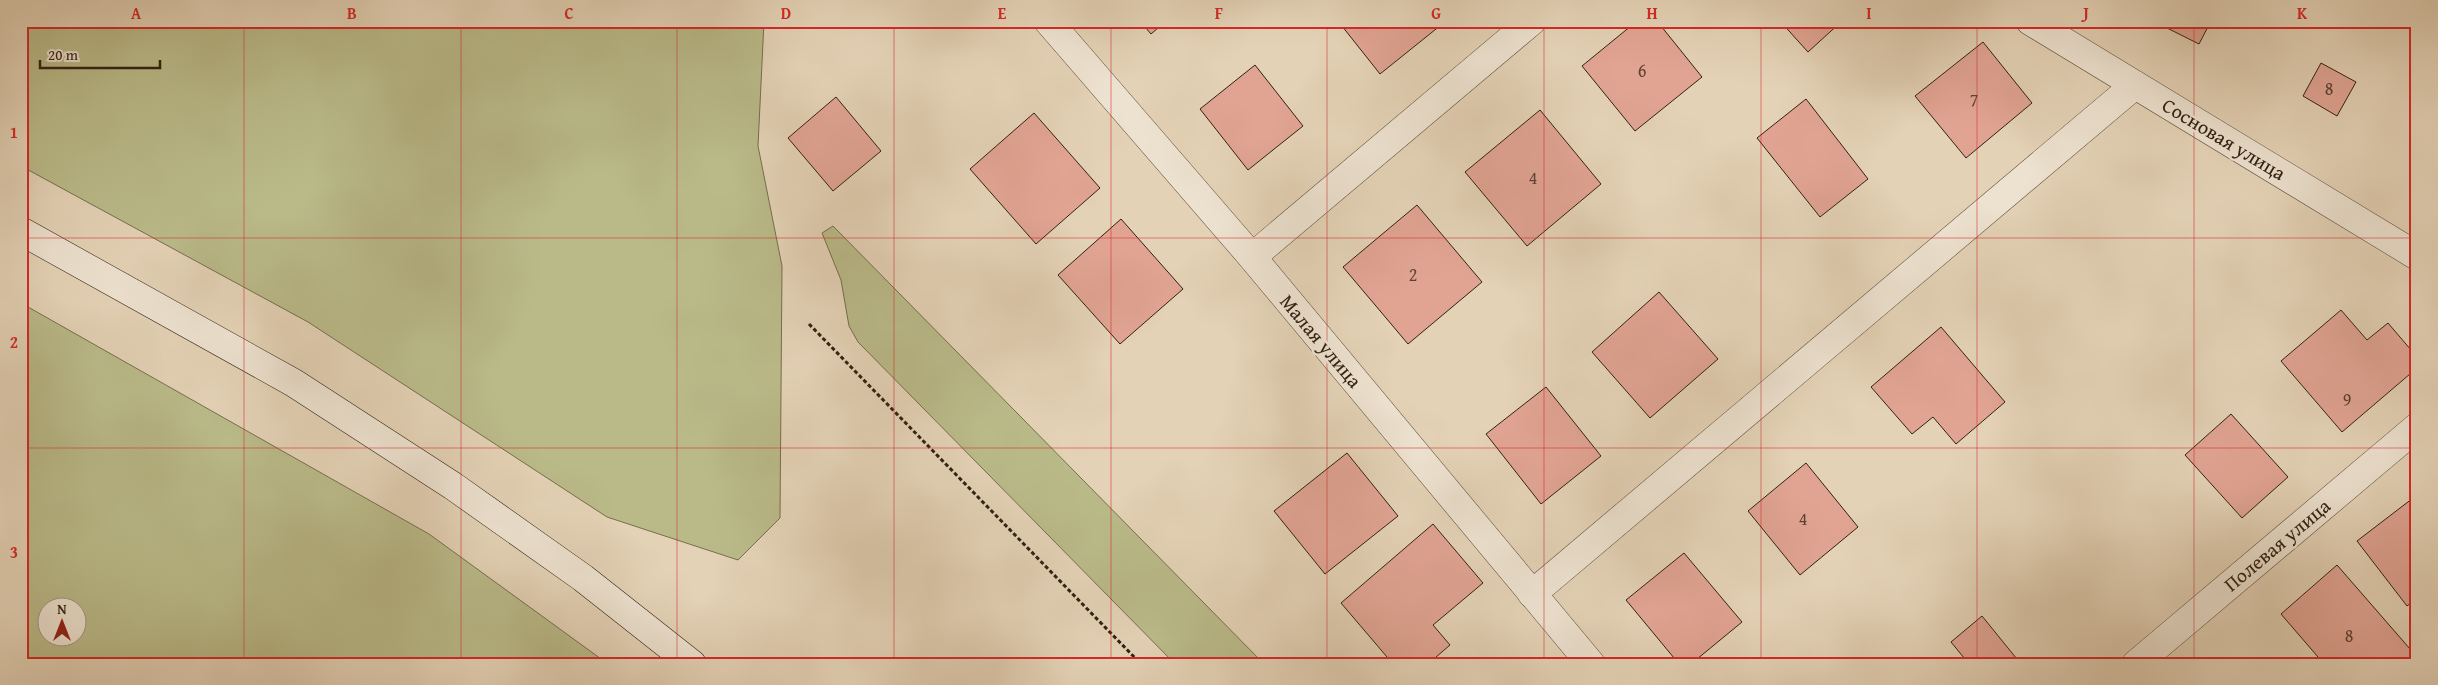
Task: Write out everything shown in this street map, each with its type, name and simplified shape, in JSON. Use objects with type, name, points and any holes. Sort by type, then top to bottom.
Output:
[{"type":"street","name":"Малая улица","points":[[1048,21],[1252,256],[1591,664]]},
{"type":"street","points":[[1252,256],[1532,21]]},
{"type":"street","name":"Сосновая улица","points":[[2030,21],[2417,256]]},
{"type":"street","points":[[1532,594],[2135,85]]},
{"type":"street","points":[[21,231],[294,383],[453,486],[575,572],[692,664]]},
{"type":"street","name":"Полевая улица","points":[[2136,664],[2417,427]]},
{"type":"path","points":[[809,324],[1141,664]]},
{"type":"green space","points":[[21,21],[764,21],[758,146],[782,266],[780,518],[738,560],[607,517],[308,322],[21,166]]},
{"type":"green space","points":[[833,226],[1264,664],[1175,664],[858,342],[849,326],[841,280],[822,233]]},
{"type":"green space","points":[[21,303],[429,534],[608,664],[21,664]]},
{"type":"building","points":[[1140,21],[1166,21],[1151,34]]},
{"type":"building","points":[[1338,21],[1446,21],[1380,74]]},
{"type":"building","points":[[1637,21],[1657,21],[1702,77],[1635,131],[1582,66]]},
{"type":"building","points":[[1780,21],[1842,21],[1808,52]]},
{"type":"building","points":[[2163,21],[2211,21],[2199,44],[2161,25]]},
{"type":"building","points":[[1983,42],[2032,103],[1966,158],[1915,96]]},
{"type":"building","points":[[2321,63],[2356,82],[2337,116],[2303,96]]},
{"type":"building","points":[[1255,65],[1303,126],[1248,170],[1200,109]]},
{"type":"building","points":[[836,97],[881,151],[833,191],[788,138]]},
{"type":"building","points":[[1806,99],[1868,179],[1820,217],[1757,138]]},
{"type":"building","points":[[1540,110],[1601,184],[1527,246],[1465,172]]},
{"type":"building","points":[[1034,113],[1100,188],[1036,244],[970,169]]},
{"type":"building","points":[[1417,205],[1482,282],[1408,344],[1343,267]]},
{"type":"building","points":[[1121,219],[1183,289],[1120,344],[1058,275]]},
{"type":"building","points":[[1659,292],[1718,359],[1650,418],[1592,352]]},
{"type":"building","points":[[2341,310],[2367,340],[2388,323],[2417,357],[2417,368],[2342,432],[2281,361]]},
{"type":"building","points":[[1941,327],[2005,402],[1956,444],[1933,417],[1912,434],[1871,387]]},
{"type":"building","points":[[1546,387],[1601,456],[1541,504],[1486,434]]},
{"type":"building","points":[[2231,414],[2288,477],[2242,518],[2185,455]]},
{"type":"building","points":[[1347,453],[1398,516],[1325,574],[1274,511]]},
{"type":"building","points":[[1806,463],[1858,527],[1800,575],[1748,511]]},
{"type":"building","points":[[2417,495],[2417,598],[2407,606],[2357,541]]},
{"type":"building","points":[[1433,524],[1483,583],[1433,625],[1450,645],[1428,664],[1393,664],[1341,603]]},
{"type":"building","points":[[1684,553],[1742,622],[1691,664],[1679,664],[1626,600]]},
{"type":"building","points":[[2337,565],[2417,657],[2417,664],[2324,664],[2281,614]]},
{"type":"building","points":[[1982,616],[2021,664],[1969,664],[1951,642]]}]
